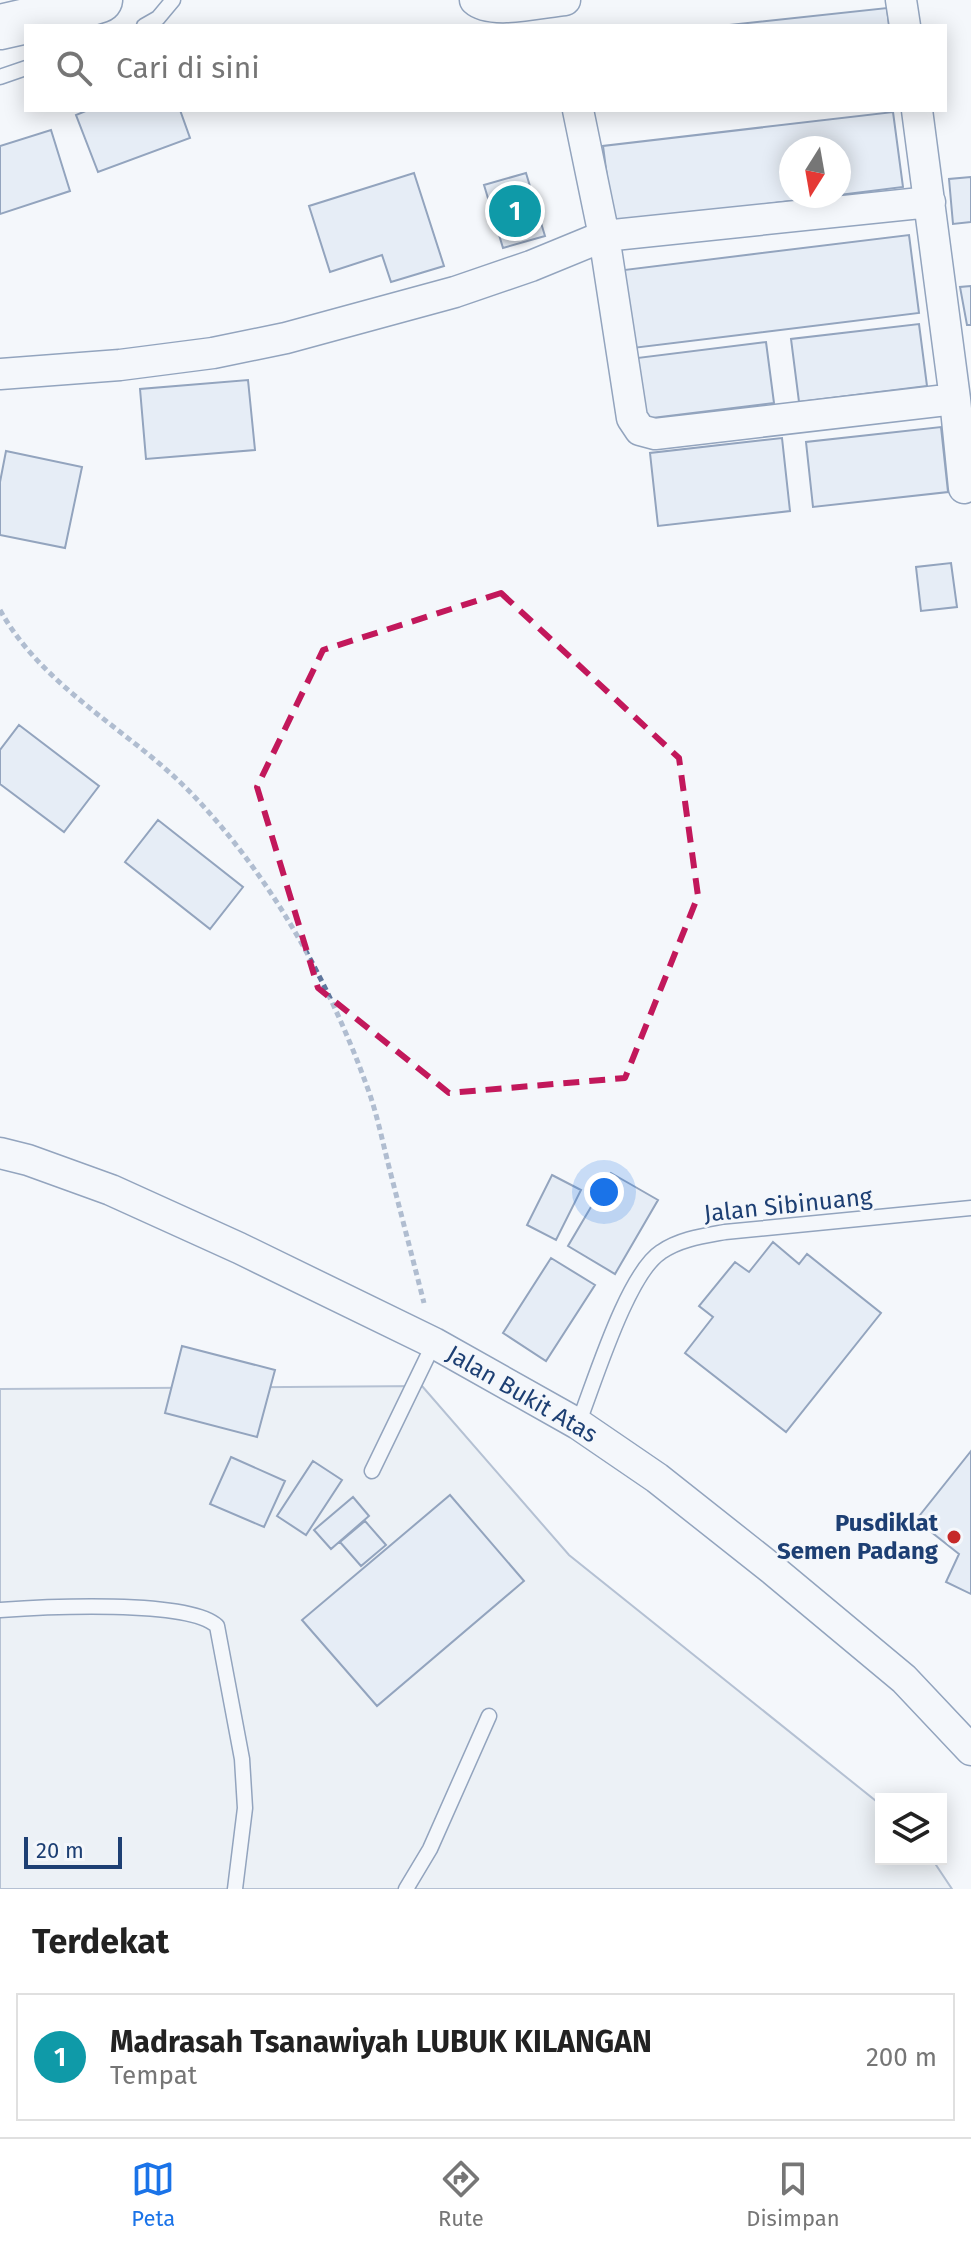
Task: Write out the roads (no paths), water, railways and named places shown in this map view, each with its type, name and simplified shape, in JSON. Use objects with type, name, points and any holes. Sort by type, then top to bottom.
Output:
[{"type":"highway","points":[[0,27],[100,0]]},
{"type":"street","points":[[475,0],[480,5],[493,8],[565,0]]},
{"type":"street","points":[[901,0],[905,24]]},
{"type":"street","points":[[556,1],[561,24]]},
{"type":"street","points":[[578,112],[604,236],[632,418],[640,430],[655,434],[955,399]]},
{"type":"street","points":[[917,112],[964,488]]},
{"type":"street","points":[[0,374],[120,365],[213,353],[286,338],[455,292],[604,236],[930,202]]},
{"type":"street","name":"Jalan Bukit Atas","points":[[0,1153],[111,1190],[239,1248],[434,1343],[578,1424],[657,1478],[784,1579],[904,1679],[971,1750]]},
{"type":"lane","points":[[148,24],[158,18],[173,0]]},
{"type":"lane","points":[[0,77],[24,69]]},
{"type":"lane","name":"Jalan Sibinuang","points":[[578,1424],[622,1311],[639,1278],[659,1253],[688,1239],[725,1232],[971,1208]]},
{"type":"lane","points":[[372,1471],[434,1343]]},
{"type":"lane","points":[[0,1610],[81,1605],[125,1608],[189,1614],[210,1620],[217,1626],[242,1759],[245,1808],[235,1889]]},
{"type":"lane","points":[[406,1889],[430,1849],[489,1716]]},
{"type":"place","name":"Madrasah Tsanawiyah LUBUK KILANGAN","points":[[515,211]]},
{"type":"place","name":"Pusdiklat Semen Padang","points":[[954,1537]]}]
